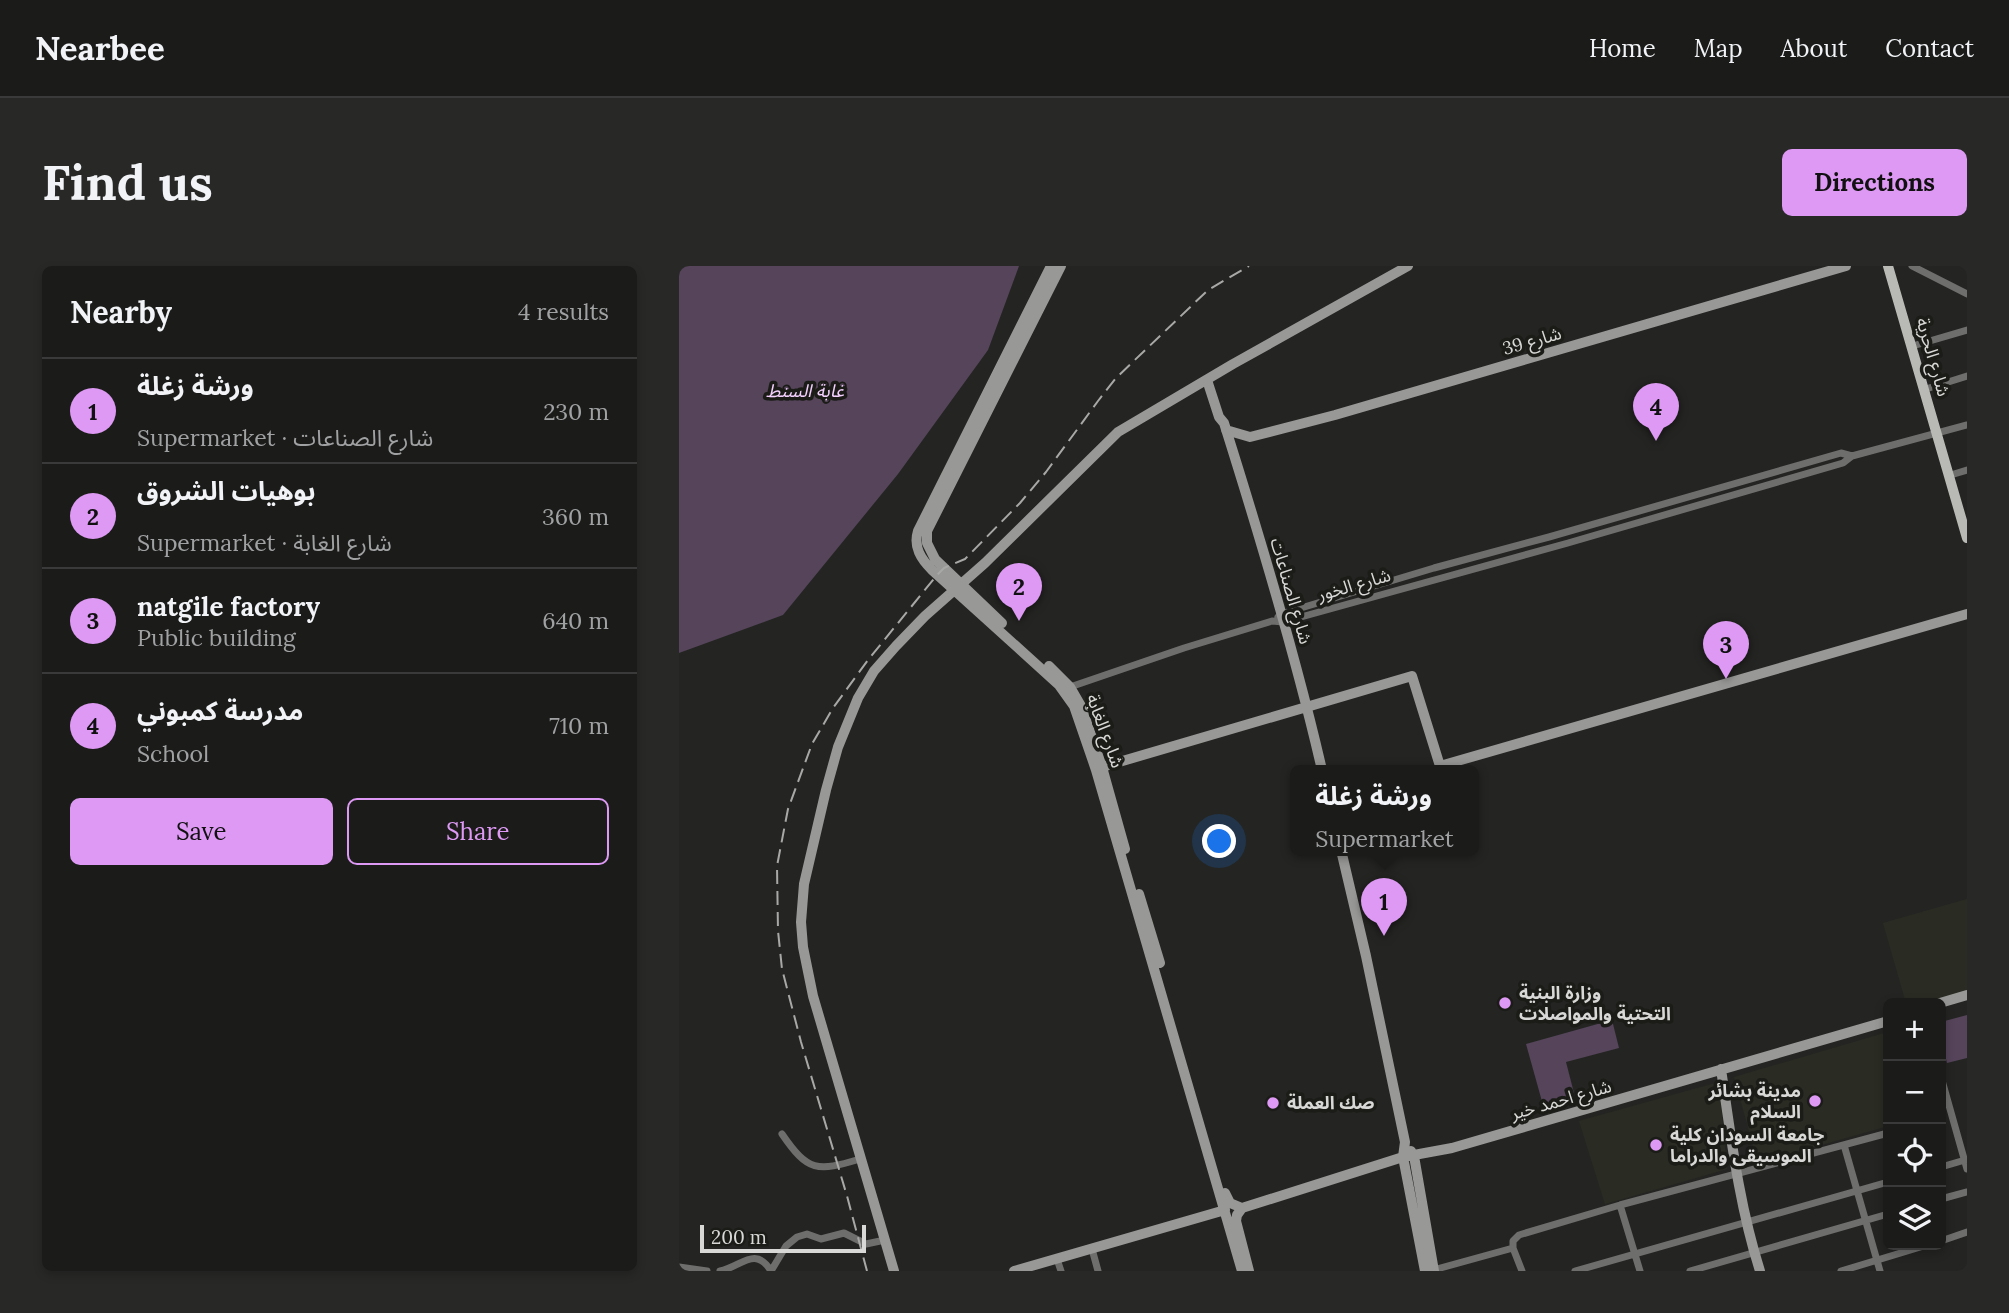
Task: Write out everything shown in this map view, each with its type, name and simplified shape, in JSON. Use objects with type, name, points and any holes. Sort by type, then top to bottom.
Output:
[{"type":"main road","name":"شارع الحرية","points":[[1890,266],[1929,388],[1967,538]]},
{"type":"main road","name":"شارع الحرية","points":[[1890,266],[1967,518]]},
{"type":"street","name":"شارع الغابة","points":[[1051,266],[916,535],[917,550],[926,564],[958,587],[1070,687],[1081,705],[1102,766],[1226,1195],[1230,1203],[1242,1208],[1236,1221],[1243,1264]]},
{"type":"street","name":"شارع الغابة","points":[[1061,266],[927,531],[927,543],[931,553],[958,587],[1059,685],[1074,706],[1225,1210],[1243,1264],[1249,1271]]},
{"type":"street","points":[[894,1271],[807,971],[801,922],[804,884],[835,758],[858,698],[884,657],[1053,497],[1110,438],[1408,266]]},
{"type":"street","name":"شارع 39","points":[[1225,426],[1250,436],[1335,415],[1846,266]]},
{"type":"street","points":[[1912,266],[1967,294]]},
{"type":"street","points":[[1916,345],[1967,330]]},
{"type":"street","points":[[1929,388],[1967,376]]},
{"type":"street","points":[[1210,378],[1219,417],[1225,426]]},
{"type":"street","points":[[1210,378],[1225,426]]},
{"type":"street","points":[[1186,392],[1205,393],[1216,406]]},
{"type":"street","points":[[1654,505],[1658,517],[1843,463],[1852,456],[1967,425]]},
{"type":"street","name":"شارع الصناعات","points":[[1225,426],[1279,619],[1308,708],[1321,765]]},
{"type":"street","points":[[1235,457],[1250,436]]},
{"type":"street","points":[[1279,619],[1434,568],[1654,505],[1840,453],[1852,456]]},
{"type":"street","points":[[1954,474],[1967,470]]},
{"type":"street","name":"شارع الخور","points":[[1070,687],[1279,619],[1436,579],[1658,517]]},
{"type":"street","points":[[1434,568],[1436,579]]},
{"type":"street","points":[[1443,765],[1967,614]]},
{"type":"street","points":[[1102,766],[1412,676],[1440,765]]},
{"type":"street","points":[[1342,856],[1366,956],[1431,1271],[1513,1248]]},
{"type":"street","points":[[1946,1003],[1967,998]]},
{"type":"street","name":"شارع احمد خير","points":[[1242,1208],[1408,1157],[1452,1148],[1883,1022]]},
{"type":"street","points":[[1721,1069],[1737,1175],[1760,1271]]},
{"type":"street","points":[[1946,1094],[1966,1164],[1946,1166]]},
{"type":"street","points":[[1946,1117],[1952,1115]]},
{"type":"street","points":[[782,1134],[798,1156],[817,1166],[834,1166],[860,1159]]},
{"type":"street","points":[[1522,1271],[1513,1248],[1513,1241],[1519,1235],[1883,1134]]},
{"type":"street","points":[[1844,1145],[1879,1271]]},
{"type":"street","points":[[1575,1271],[1883,1183]]},
{"type":"street","points":[[1946,1198],[1967,1192]]},
{"type":"street","points":[[1620,1205],[1640,1271]]},
{"type":"street","points":[[1014,1271],[1225,1210]]},
{"type":"street","points":[[1690,1271],[1883,1215]]},
{"type":"street","points":[[1946,1239],[1967,1232]]},
{"type":"street","points":[[720,1271],[738,1268],[750,1259],[761,1259],[771,1271],[786,1245],[801,1235],[807,1234],[821,1239],[844,1233],[866,1244],[885,1240]]},
{"type":"street","points":[[1092,1249],[1098,1271]]},
{"type":"street","points":[[1842,1271],[1911,1250]]},
{"type":"street","points":[[1057,1259],[1061,1271]]},
{"type":"street","points":[[679,1267],[707,1271]]},
{"type":"shaded area","points":[[1967,899],[1967,992],[1946,998],[1905,998],[1883,923]]},
{"type":"shaded area","name":"مدينة بشائر السلام","points":[[1883,1033],[1883,1127],[1758,1163],[1734,1077]]},
{"type":"shaded area","name":"جامعة السودان كلية الموسيقى والدراما","points":[[1719,1082],[1727,1169],[1605,1204],[1579,1121]]},
{"type":"green space","name":"غابة السنط","points":[[679,266],[1019,266],[988,350],[898,474],[783,615],[679,653]]},
{"type":"green space","points":[[1967,1015],[1967,1058],[1947,1063],[1946,1021]]},
{"type":"green space","points":[[1612,1020],[1619,1048],[1566,1062],[1575,1097],[1543,1105],[1526,1044]]},
{"type":"railway","points":[[867,1271],[801,1042],[782,969],[778,931],[777,866],[788,809],[812,744],[833,708],[868,660],[937,575],[944,568],[965,559],[1020,503],[1116,378],[1208,290],[1249,266]]},
{"type":"place","name":"مدرسة كمبوني","points":[[1656,441]]},
{"type":"place","name":"بوهيات الشروق","points":[[1019,621]]},
{"type":"place","name":"natgile factory","points":[[1726,679]]},
{"type":"place","name":"ورشة زغلة","points":[[1384,936]]},
{"type":"place","name":"وزارة البنية التحتية والمواصلات","points":[[1505,1003]]},
{"type":"place","name":"مدينة بشائر السلام","points":[[1815,1101]]},
{"type":"place","name":"صك العملة","points":[[1273,1103]]},
{"type":"place","name":"جامعة السودان كلية الموسيقى والدراما","points":[[1656,1145]]}]
